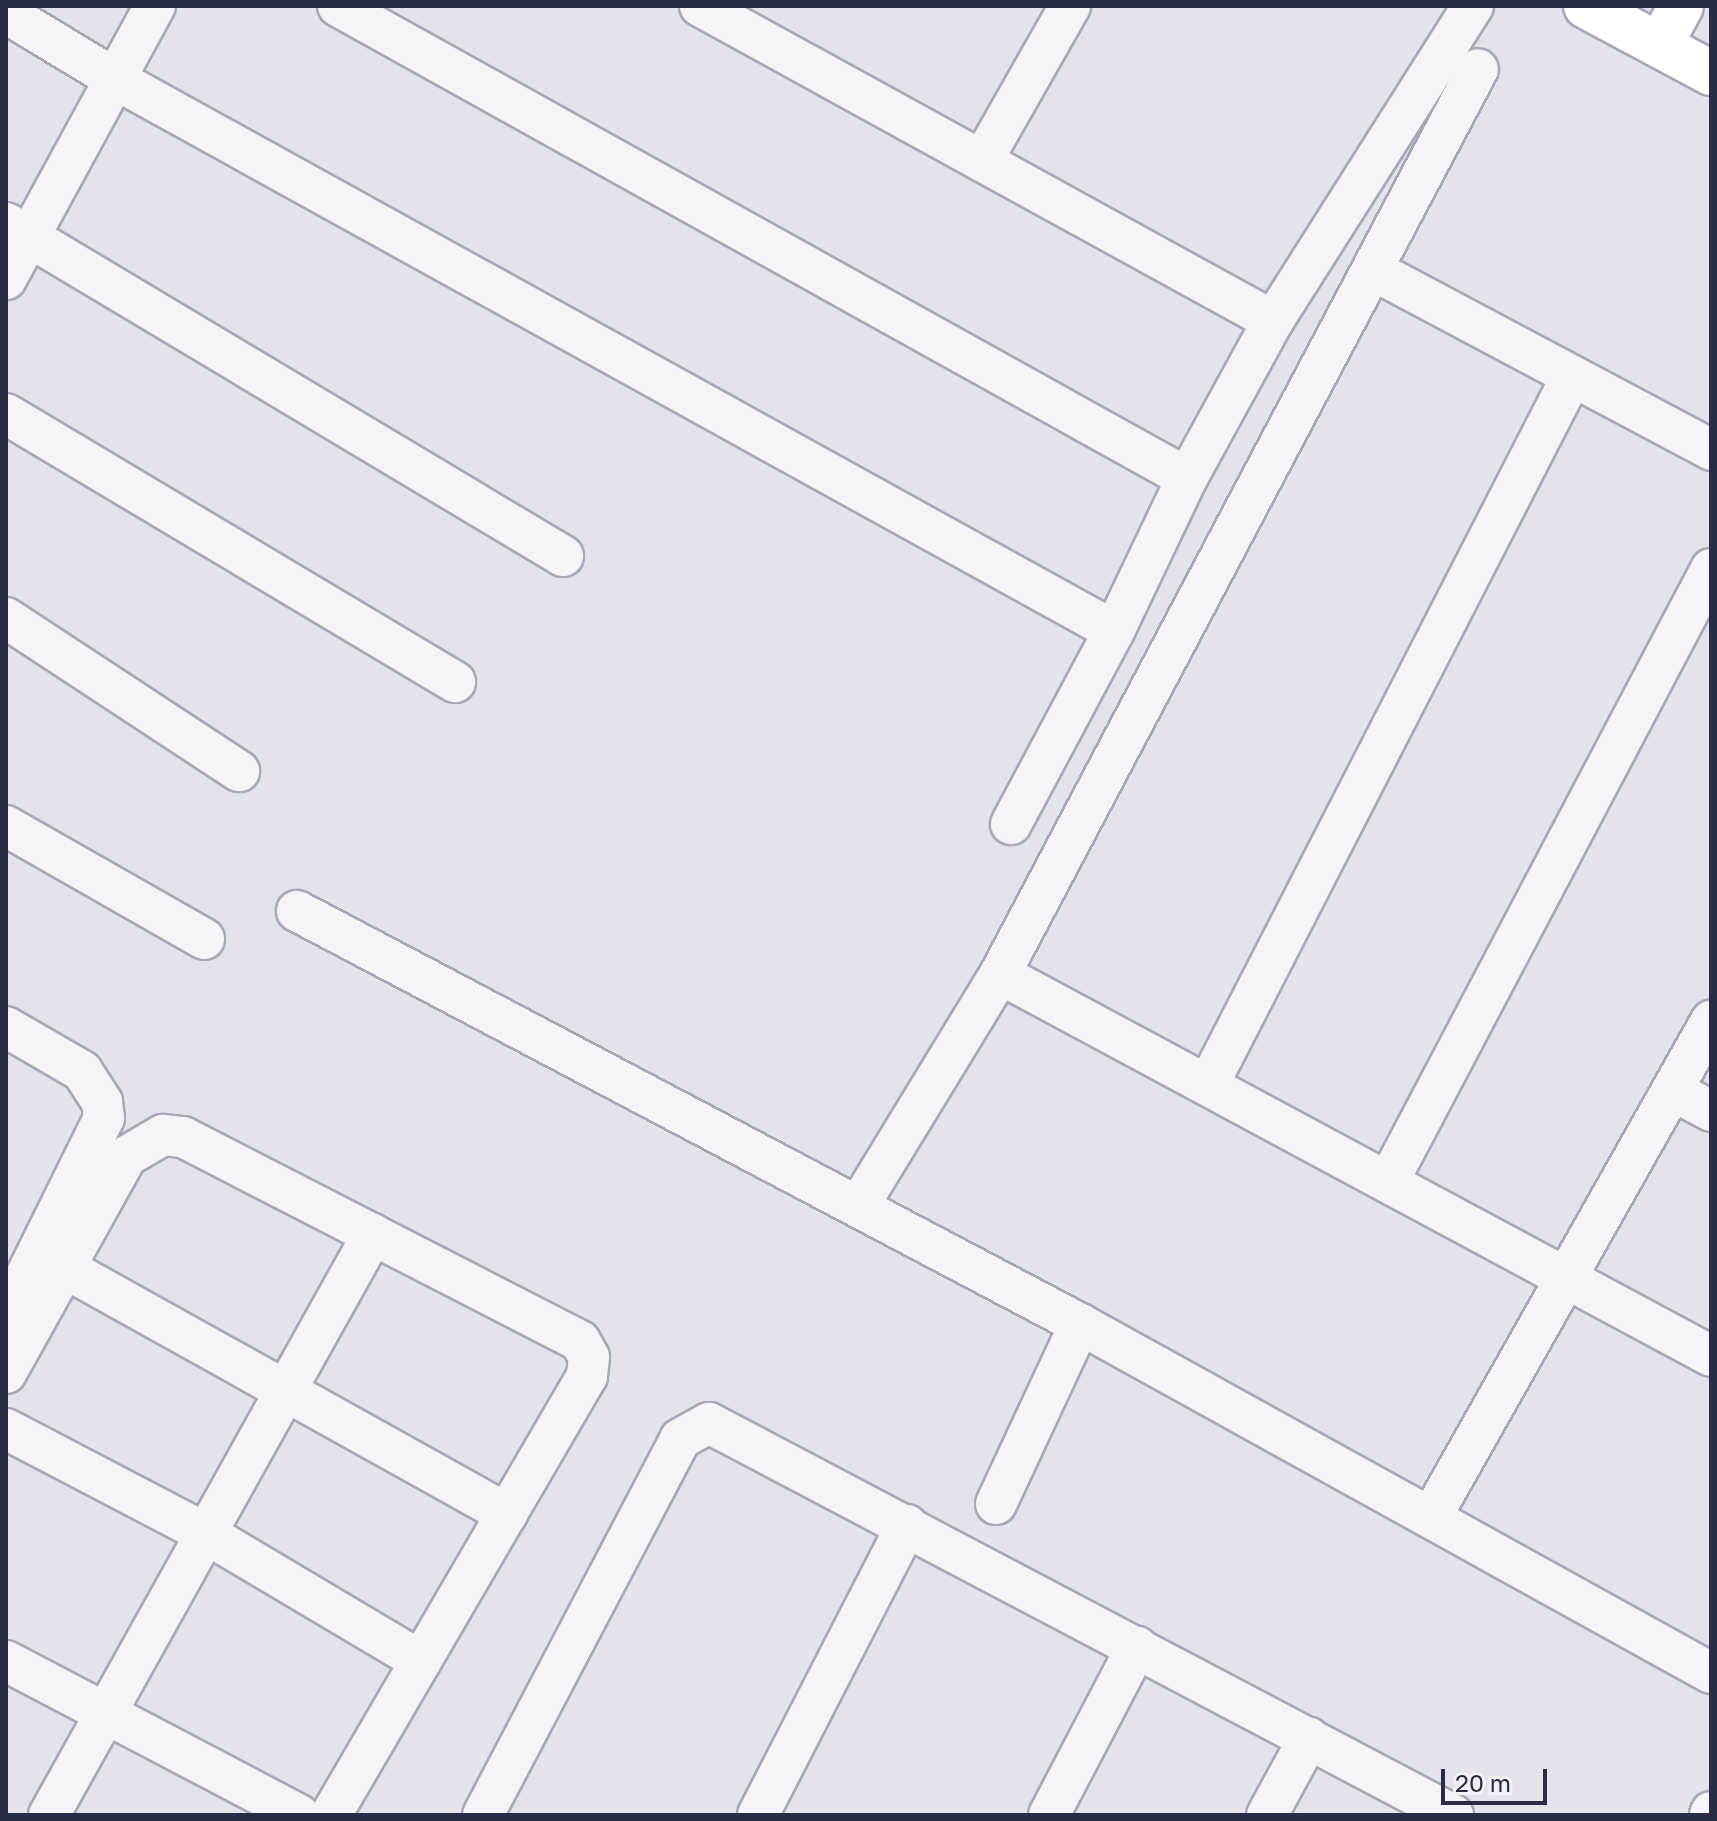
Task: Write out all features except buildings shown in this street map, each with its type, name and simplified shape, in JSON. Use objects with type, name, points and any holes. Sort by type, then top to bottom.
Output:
[{"type":"street","points":[[6,279],[18,230],[115,79],[155,6]]},
{"type":"street","points":[[338,6],[1187,478]]},
{"type":"street","points":[[700,6],[1273,321]]},
{"type":"street","points":[[982,161],[1070,6]]},
{"type":"street","points":[[1011,824],[1114,631],[1187,478],[1273,321],[1473,6]]},
{"type":"street","points":[[1586,6],[1711,73]]},
{"type":"street","points":[[1660,45],[1681,6]]},
{"type":"street","points":[[6,13],[115,79],[1114,631]]},
{"type":"street","points":[[859,1205],[1000,974],[1478,69]]},
{"type":"street","points":[[18,230],[563,556]]},
{"type":"street","points":[[1373,270],[1711,450]]},
{"type":"street","points":[[1208,1085],[1572,376]]},
{"type":"street","points":[[6,414],[455,682]]},
{"type":"street","points":[[1388,1182],[1711,569]]},
{"type":"street","points":[[6,618],[239,771]]},
{"type":"street","points":[[6,826],[204,939]]},
{"type":"street","points":[[297,911],[1080,1324],[1711,1673]]},
{"type":"street","points":[[1000,974],[1711,1356]]},
{"type":"street","points":[[1431,1517],[1711,1021]]},
{"type":"street","points":[[6,1027],[82,1071],[102,1102],[104,1118],[6,1316]]},
{"type":"street","points":[[1674,1091],[1711,1111]]},
{"type":"street","points":[[6,1373],[34,1263],[127,1156],[163,1135],[183,1137],[580,1341],[589,1357],[587,1376],[331,1815]]},
{"type":"street","points":[[49,1815],[373,1234]]},
{"type":"street","points":[[34,1263],[287,1387],[507,1514]]},
{"type":"street","points":[[996,1504],[1080,1324]]},
{"type":"street","points":[[483,1815],[680,1439],[689,1431],[718,1424],[1453,1815]]},
{"type":"street","points":[[6,1429],[205,1533],[421,1661]]},
{"type":"street","points":[[758,1815],[907,1525]]},
{"type":"street","points":[[1049,1815],[1137,1647]]},
{"type":"street","points":[[6,1661],[299,1815]]},
{"type":"street","points":[[1267,1815],[1309,1738]]}]
